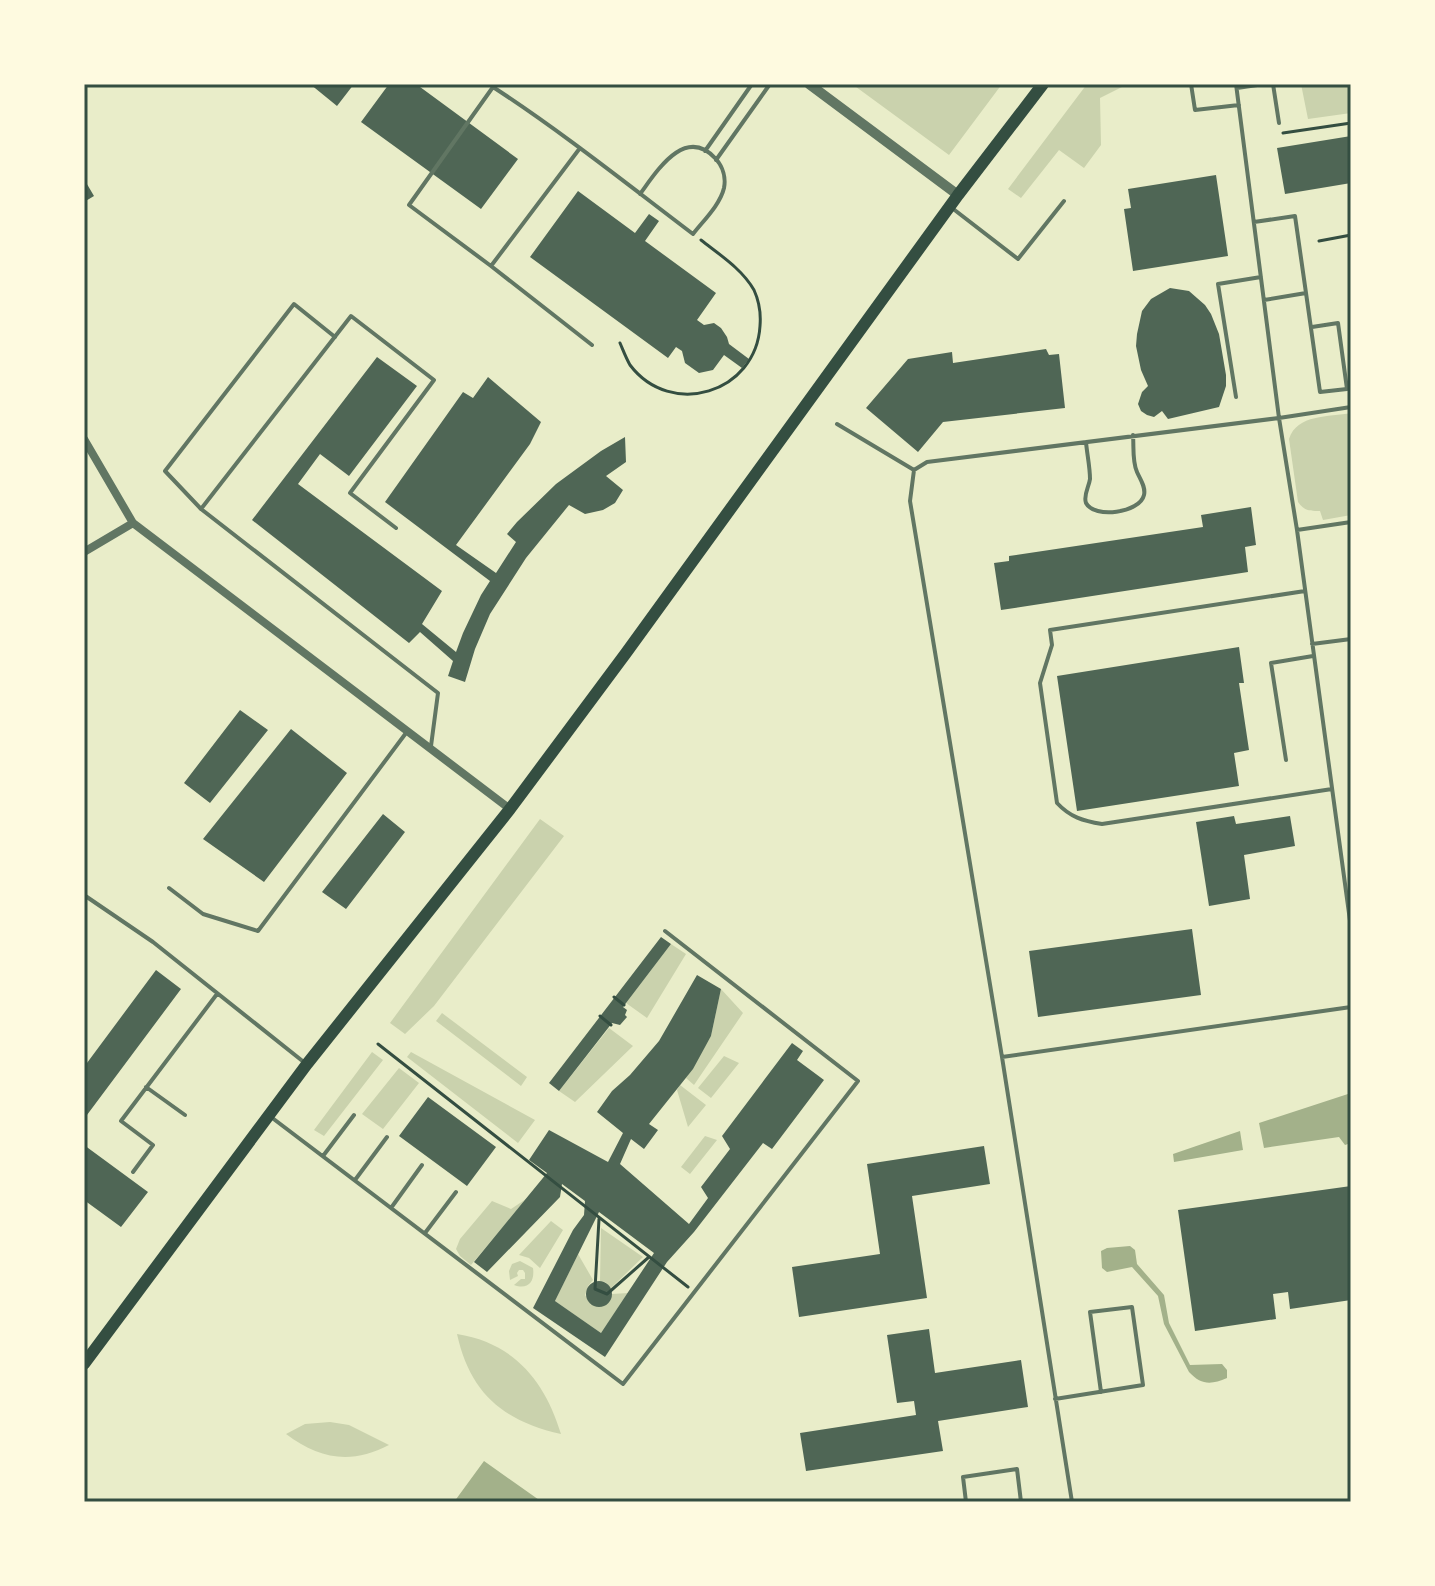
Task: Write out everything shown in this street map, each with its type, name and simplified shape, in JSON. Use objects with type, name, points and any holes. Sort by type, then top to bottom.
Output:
[{"type":"main road","points":[[84,1364],[307,1064],[510,809],[958,195],[1043,84]]},
{"type":"street","points":[[809,84],[958,195]]},
{"type":"street","points":[[84,439],[133,523],[510,809]]},
{"type":"street","points":[[84,552],[133,523]]},
{"type":"lane","points":[[705,151],[752,84]]},
{"type":"lane","points":[[716,160],[770,84]]},
{"type":"lane","points":[[1191,84],[1195,110],[1239,105]]},
{"type":"lane","points":[[1264,84],[1237,86],[1279,418],[1351,928]]},
{"type":"lane","points":[[1273,84],[1279,123]]},
{"type":"lane","points":[[592,345],[409,205],[493,87],[546,121],[580,148],[640,194],[693,234],[721,197],[724,176],[721,166],[705,151],[683,149],[665,161],[640,194]]},
{"type":"lane","points":[[491,266],[580,148]]},
{"type":"lane","points":[[950,207],[1018,259],[1064,201]]},
{"type":"lane","points":[[1254,222],[1295,216],[1320,392],[1347,389],[1338,323],[1312,327]]},
{"type":"lane","points":[[1236,397],[1218,284],[1261,277]]},
{"type":"lane","points":[[1264,300],[1306,293]]},
{"type":"lane","points":[[335,337],[294,304],[165,471],[201,509],[438,693],[430,748]]},
{"type":"lane","points":[[201,509],[351,316],[434,380],[350,493],[396,528]]},
{"type":"lane","points":[[914,470],[927,462],[1351,407]]},
{"type":"lane","points":[[837,424],[914,470]]},
{"type":"lane","points":[[1086,442],[1090,478],[1086,502],[1092,510],[1119,511],[1139,504],[1144,497],[1145,491],[1134,465],[1133,435]]},
{"type":"lane","points":[[914,470],[910,501],[1072,1502]]},
{"type":"lane","points":[[1297,530],[1351,522]]},
{"type":"lane","points":[[1305,591],[1050,630],[1052,645],[1040,683],[1044,713],[1057,803],[1082,821],[1102,824],[1332,789]]},
{"type":"lane","points":[[1312,644],[1351,639]]},
{"type":"lane","points":[[1286,760],[1271,663],[1313,656]]},
{"type":"lane","points":[[169,888],[203,914],[258,931],[407,731]]},
{"type":"lane","points":[[84,895],[153,942],[307,1064]]},
{"type":"lane","points":[[269,1115],[623,1384],[858,1081],[665,931]]},
{"type":"lane","points":[[133,1172],[153,1145],[121,1121],[217,994]]},
{"type":"lane","points":[[1002,1057],[1351,1007]]},
{"type":"lane","points":[[146,1087],[185,1115]]},
{"type":"lane","points":[[323,1156],[354,1115]]},
{"type":"lane","points":[[355,1180],[387,1137]]},
{"type":"lane","points":[[391,1208],[422,1165]]},
{"type":"lane","points":[[425,1233],[456,1192]]},
{"type":"lane","points":[[1055,1399],[1101,1392],[1143,1385],[1132,1307],[1090,1312],[1101,1392]]},
{"type":"lane","points":[[966,1502],[963,1477],[1017,1469],[1021,1502]]},
{"type":"path","points":[[1279,123],[1280,133],[1351,123]]},
{"type":"path","points":[[620,343],[630,364],[646,380],[666,391],[690,395],[713,391],[724,385],[750,361],[759,339],[761,316],[755,292],[741,273],[693,234]]},
{"type":"path","points":[[1319,241],[1351,235]]},
{"type":"path","points":[[614,997],[624,1005]]},
{"type":"path","points":[[600,1016],[611,1025]]},
{"type":"path","points":[[378,1044],[694,1292]]},
{"type":"path","points":[[599,1217],[595,1289],[607,1294],[649,1257]]},
{"type":"shaded area","points":[[852,84],[1002,84],[949,155]]},
{"type":"shaded area","points":[[1087,84],[1128,84],[1100,98],[1101,145],[1084,168],[1059,150],[1021,198],[1008,189]]},
{"type":"shaded area","points":[[1301,84],[1351,84],[1351,113],[1308,119]]},
{"type":"shaded area","points":[[1351,413],[1351,515],[1323,520],[1320,511],[1308,510],[1298,502],[1289,439],[1293,431],[1306,421]]},
{"type":"shaded area","points":[[540,819],[564,836],[434,1006],[405,1034],[390,1023]]},
{"type":"shaded area","points":[[671,944],[686,954],[647,1018],[626,1003]]},
{"type":"shaded area","points":[[721,989],[743,1013],[694,1085],[686,1078],[711,1036]]},
{"type":"shaded area","points":[[442,1013],[527,1077],[521,1086],[436,1021]]},
{"type":"shaded area","points":[[609,1028],[633,1046],[575,1102],[559,1091]]},
{"type":"shaded area","points":[[372,1052],[383,1060],[324,1136],[314,1130]]},
{"type":"shaded area","points":[[411,1052],[535,1120],[518,1143],[407,1057]]},
{"type":"shaded area","points":[[724,1056],[739,1063],[711,1098],[698,1088]]},
{"type":"shaded area","points":[[399,1068],[419,1083],[383,1129],[362,1114]]},
{"type":"shaded area","points":[[680,1085],[706,1105],[688,1127],[677,1090]]},
{"type":"shaded area","points":[[1351,1093],[1351,1143],[1345,1145],[1339,1137],[1264,1148],[1259,1123]]},
{"type":"shaded area","points":[[1240,1131],[1243,1150],[1174,1162],[1173,1154]]},
{"type":"shaded area","points":[[705,1136],[717,1140],[690,1174],[681,1167]]},
{"type":"shaded area","points":[[526,1199],[471,1265],[460,1256],[456,1249],[460,1239],[492,1201],[511,1209]]},
{"type":"shaded area","points":[[551,1221],[563,1230],[540,1268],[529,1258],[519,1255]]},
{"type":"shaded area","points":[[601,1228],[643,1257],[611,1288],[600,1281]]},
{"type":"shaded area","points":[[1130,1246],[1135,1250],[1137,1264],[1164,1295],[1169,1323],[1190,1365],[1222,1364],[1227,1370],[1227,1378],[1206,1382],[1193,1376],[1164,1324],[1158,1296],[1132,1267],[1107,1272],[1102,1268],[1101,1251]]},
{"type":"shaded area","points":[[578,1254],[593,1280],[585,1295],[591,1305],[603,1306],[612,1294],[628,1293],[601,1333],[555,1301]]},
{"type":"shaded area","points":[[520,1261],[533,1268],[532,1281],[527,1286],[514,1285],[525,1279],[523,1270],[519,1270],[518,1276],[510,1280],[512,1264]]},
{"type":"shaded area","points":[[457,1334],[495,1346],[524,1368],[546,1397],[561,1434],[522,1421],[492,1401],[471,1373]]},
{"type":"shaded area","points":[[330,1422],[349,1425],[389,1445],[362,1455],[336,1456],[311,1449],[286,1434],[305,1424]]},
{"type":"shaded area","points":[[484,1461],[542,1502],[454,1502]]},
{"type":"building","points":[[310,84],[354,84],[337,106]]},
{"type":"building","points":[[389,84],[416,84],[518,159],[481,209],[361,122]]},
{"type":"building","points":[[1351,136],[1351,183],[1285,194],[1277,148]]},
{"type":"building","points":[[1216,175],[1228,256],[1133,271],[1124,209],[1131,208],[1128,189]]},
{"type":"building","points":[[84,179],[94,196],[84,202]]},
{"type":"building","points":[[578,191],[635,233],[649,214],[659,221],[645,241],[716,293],[697,320],[704,325],[714,323],[721,328],[729,344],[749,359],[742,368],[724,355],[713,370],[699,373],[685,363],[682,351],[676,347],[668,358],[530,257]]},
{"type":"building","points":[[1170,288],[1189,291],[1211,314],[1219,334],[1226,386],[1219,407],[1168,419],[1162,411],[1154,417],[1141,411],[1138,404],[1148,386],[1136,346],[1142,311],[1151,299]]},
{"type":"building","points":[[1046,349],[1049,355],[1059,354],[1065,408],[943,422],[918,452],[866,408],[908,359],[952,352],[953,363]]},
{"type":"building","points":[[377,357],[417,386],[349,476],[320,454],[298,484],[442,591],[422,624],[456,652],[490,581],[385,502],[463,392],[473,398],[488,377],[541,422],[530,444],[456,545],[496,573],[516,542],[507,534],[517,522],[556,484],[625,437],[626,462],[606,476],[623,490],[615,503],[603,510],[585,514],[569,505],[526,558],[490,614],[465,682],[448,676],[453,661],[420,632],[409,643],[252,520]]},
{"type":"building","points":[[1251,507],[1256,545],[1245,547],[1248,572],[1001,610],[994,563],[1009,561],[1009,556],[1203,527],[1201,515]]},
{"type":"building","points":[[1239,647],[1244,683],[1239,683],[1249,750],[1234,753],[1239,786],[1077,811],[1057,676]]},
{"type":"building","points":[[240,710],[268,730],[210,803],[184,783]]},
{"type":"building","points":[[291,729],[347,773],[264,882],[203,839]]},
{"type":"building","points":[[383,814],[405,832],[346,909],[322,892]]},
{"type":"building","points":[[1234,816],[1236,824],[1290,816],[1295,846],[1244,855],[1250,899],[1209,906],[1196,822]]},
{"type":"building","points":[[1192,929],[1201,995],[1038,1017],[1029,951]]},
{"type":"building","points":[[661,937],[671,944],[623,1007],[627,1010],[627,1017],[620,1025],[612,1023],[559,1091],[549,1083]]},
{"type":"building","points":[[156,970],[181,989],[84,1119],[84,1067]]},
{"type":"building","points":[[697,975],[721,989],[711,1036],[693,1069],[649,1124],[658,1130],[644,1149],[631,1139],[620,1164],[689,1224],[708,1198],[701,1187],[730,1149],[722,1136],[792,1043],[803,1051],[797,1060],[824,1080],[772,1149],[763,1143],[667,1262],[605,1357],[533,1308],[573,1230],[584,1215],[585,1201],[562,1184],[560,1197],[487,1272],[474,1262],[547,1173],[529,1160],[549,1130],[608,1162],[623,1133],[597,1112],[612,1091],[659,1041]],"holes":[[[599,1212],[654,1253],[601,1333],[555,1301]]]},
{"type":"building","points":[[428,1097],[496,1147],[467,1186],[399,1136]]},
{"type":"building","points":[[84,1145],[148,1192],[121,1227],[84,1200]]},
{"type":"building","points":[[984,1146],[990,1184],[912,1196],[927,1298],[799,1317],[792,1267],[880,1254],[867,1164]]},
{"type":"building","points":[[1351,1186],[1351,1300],[1290,1309],[1288,1292],[1273,1294],[1276,1319],[1195,1331],[1178,1210]]},
{"type":"building","points":[[599,1281],[608,1285],[612,1294],[608,1303],[599,1307],[590,1303],[586,1294],[590,1285]]},
{"type":"building","points":[[929,1329],[935,1373],[1021,1360],[1028,1407],[938,1421],[943,1451],[806,1471],[800,1433],[916,1415],[914,1401],[897,1403],[887,1335]]}]
